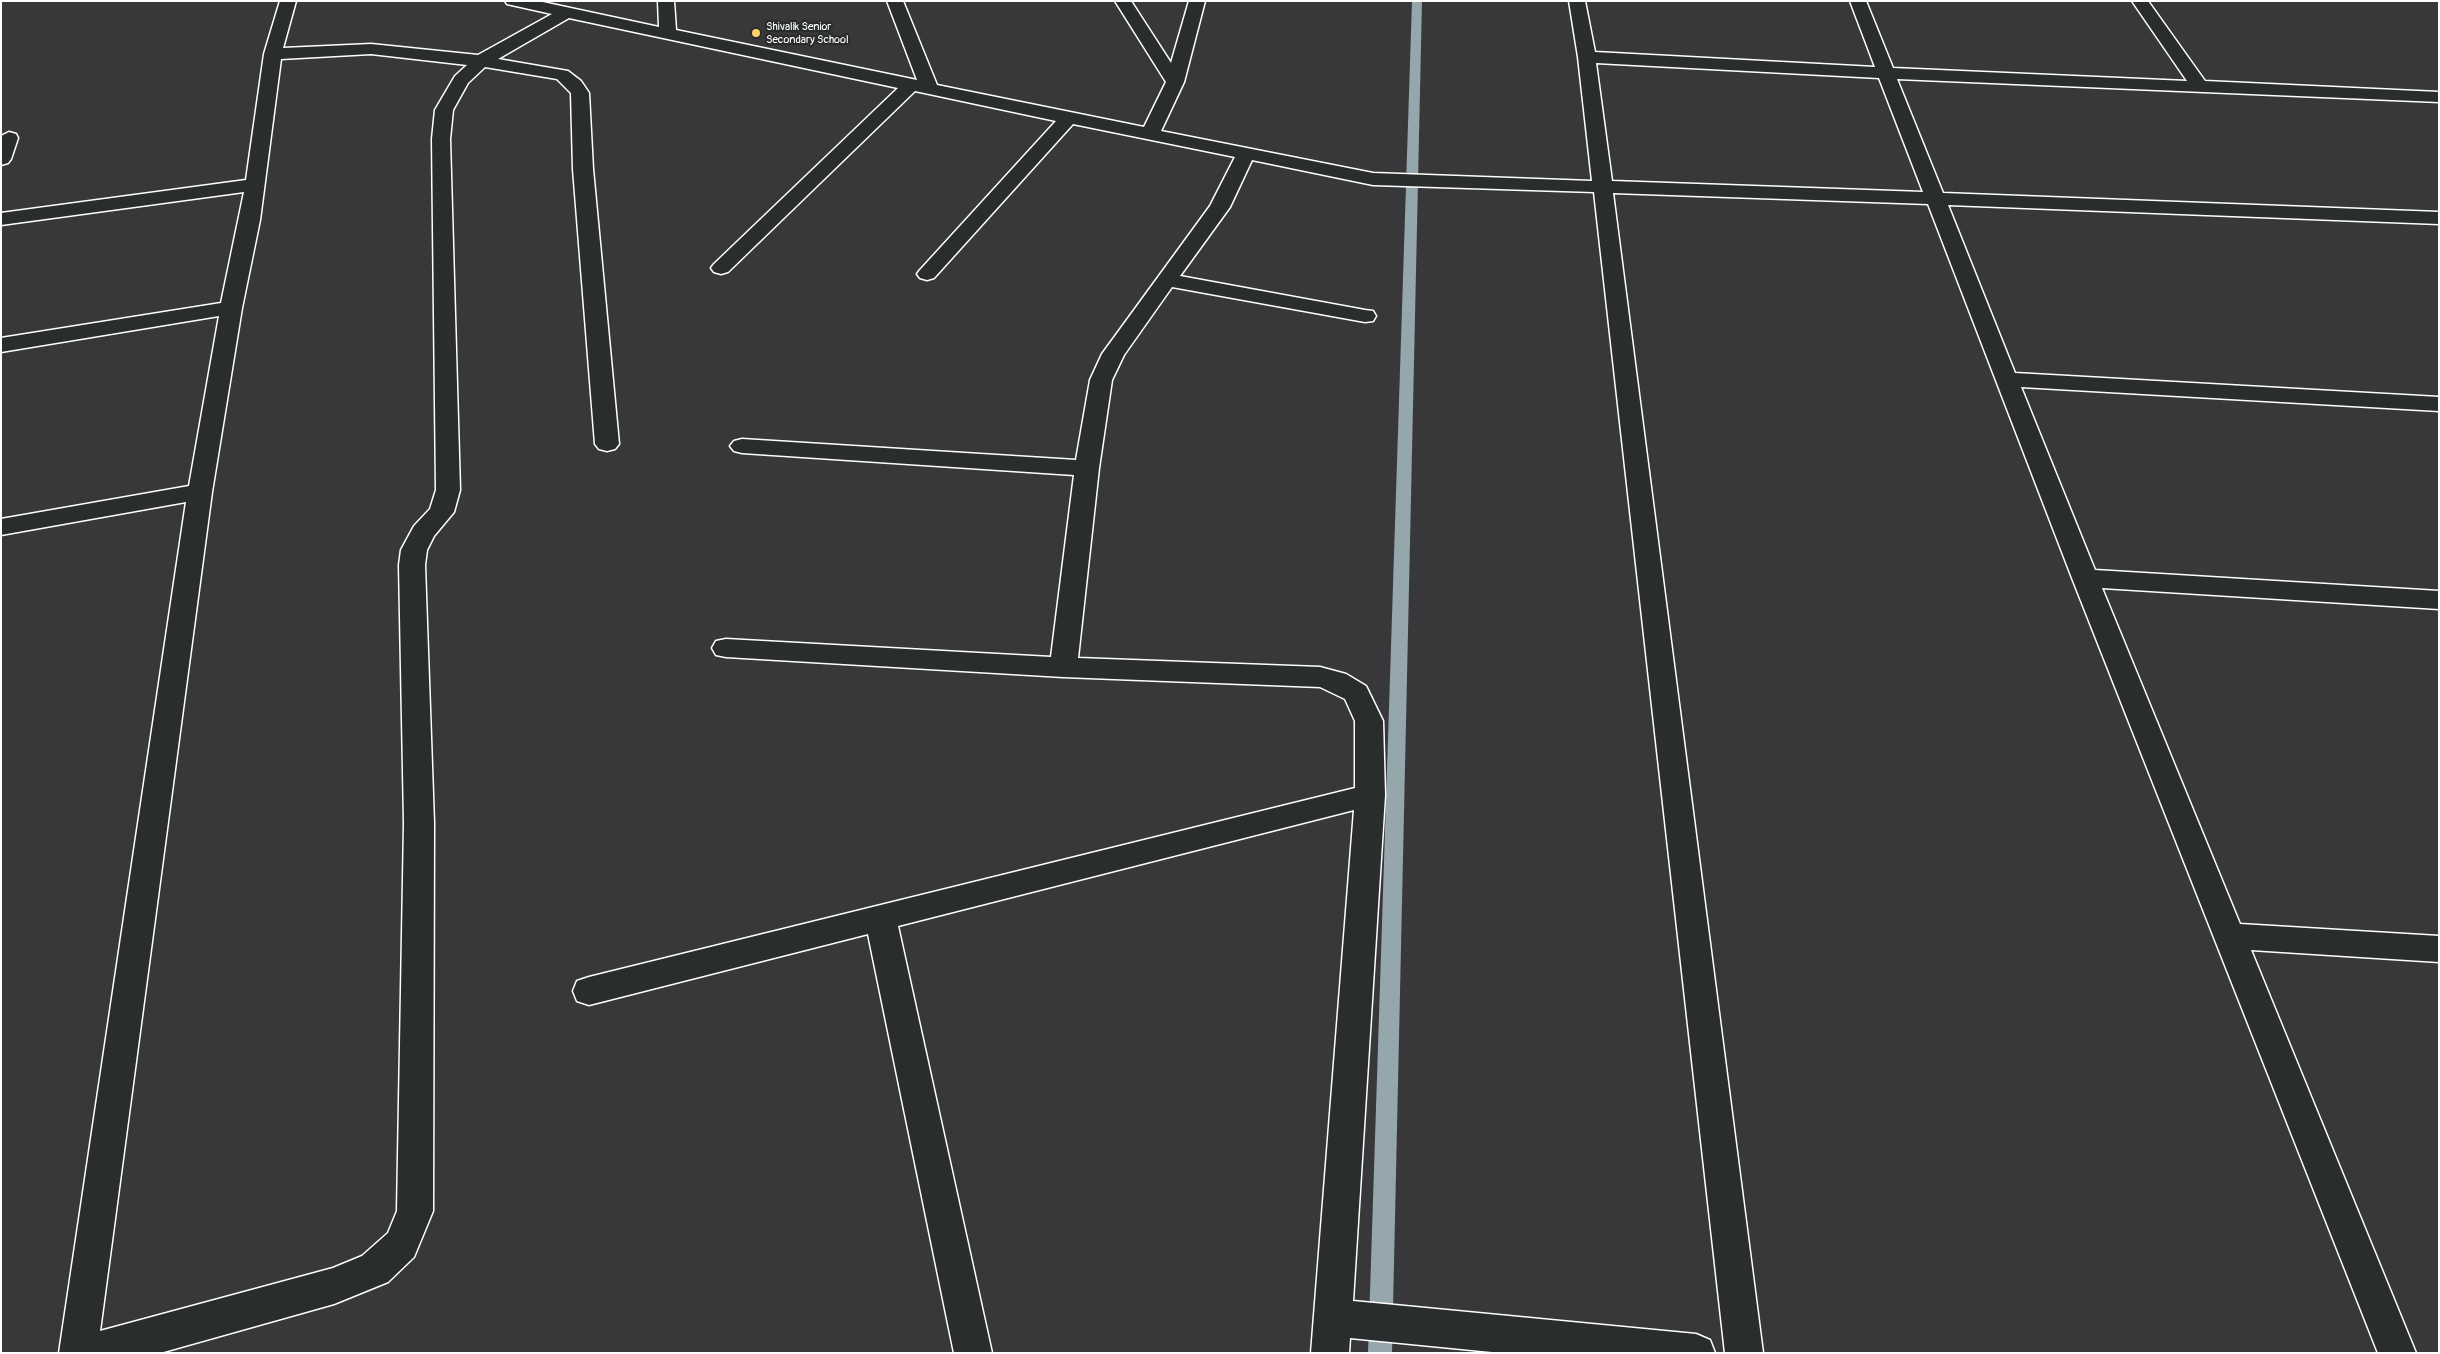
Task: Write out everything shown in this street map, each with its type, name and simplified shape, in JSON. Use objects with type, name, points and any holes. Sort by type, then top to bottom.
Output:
[{"type":"street","points":[[78,1353],[200,492],[231,308],[250,220],[273,54],[288,1]]},
{"type":"street","points":[[513,1],[1069,118],[1373,179],[1399,182],[1602,186],[2439,218]]},
{"type":"street","points":[[666,1],[668,34]]},
{"type":"street","points":[[896,1],[921,86]]},
{"type":"street","points":[[1123,1],[1174,82]]},
{"type":"street","points":[[1150,134],[1174,82],[1197,1]]},
{"type":"street","points":[[1577,1],[1587,57],[1744,1353]]},
{"type":"street","points":[[1858,1],[2086,578],[2398,1353]]},
{"type":"street","points":[[2140,1],[2199,85]]},
{"type":"street","points":[[90,1353],[334,1286],[375,1269],[401,1245],[415,1211],[419,823],[412,565],[414,550],[423,532],[442,512],[448,490],[441,139],[444,110],[461,80],[481,61],[566,12]]},
{"type":"street","points":[[273,54],[371,49],[481,61],[562,75],[569,78],[580,93],[583,169],[607,444]]},
{"type":"street","points":[[1587,57],[1887,73],[2199,85],[2439,97]]},
{"type":"street","points":[[721,268],[921,86]]},
{"type":"street","points":[[927,274],[1069,118]]},
{"type":"street","points":[[1,159],[8,138]]},
{"type":"street","points":[[1063,667],[1086,468],[1101,380],[1113,354],[1220,207],[1246,154]]},
{"type":"street","points":[[1,219],[255,185]]},
{"type":"street","points":[[1168,280],[1365,316]]},
{"type":"street","points":[[1,345],[231,308]]},
{"type":"street","points":[[2008,379],[2439,404]]},
{"type":"street","points":[[742,446],[1086,468]]},
{"type":"street","points":[[1,527],[200,492]]},
{"type":"street","points":[[2086,578],[2439,600]]},
{"type":"street","points":[[726,648],[1063,667],[1258,673],[1320,677],[1336,681],[1356,693],[1369,721],[1370,795],[1340,1317],[1330,1353]]},
{"type":"street","points":[[589,991],[1370,795]]},
{"type":"street","points":[[880,918],[973,1353]]},
{"type":"street","points":[[2230,936],[2439,949]]},
{"type":"street","points":[[1340,1317],[1696,1353]]},
{"type":"waterway","points":[[1380,1353],[1417,1]]},
{"type":"place","name":"Shivalik Senior Secondary School","points":[[756,33]]}]
